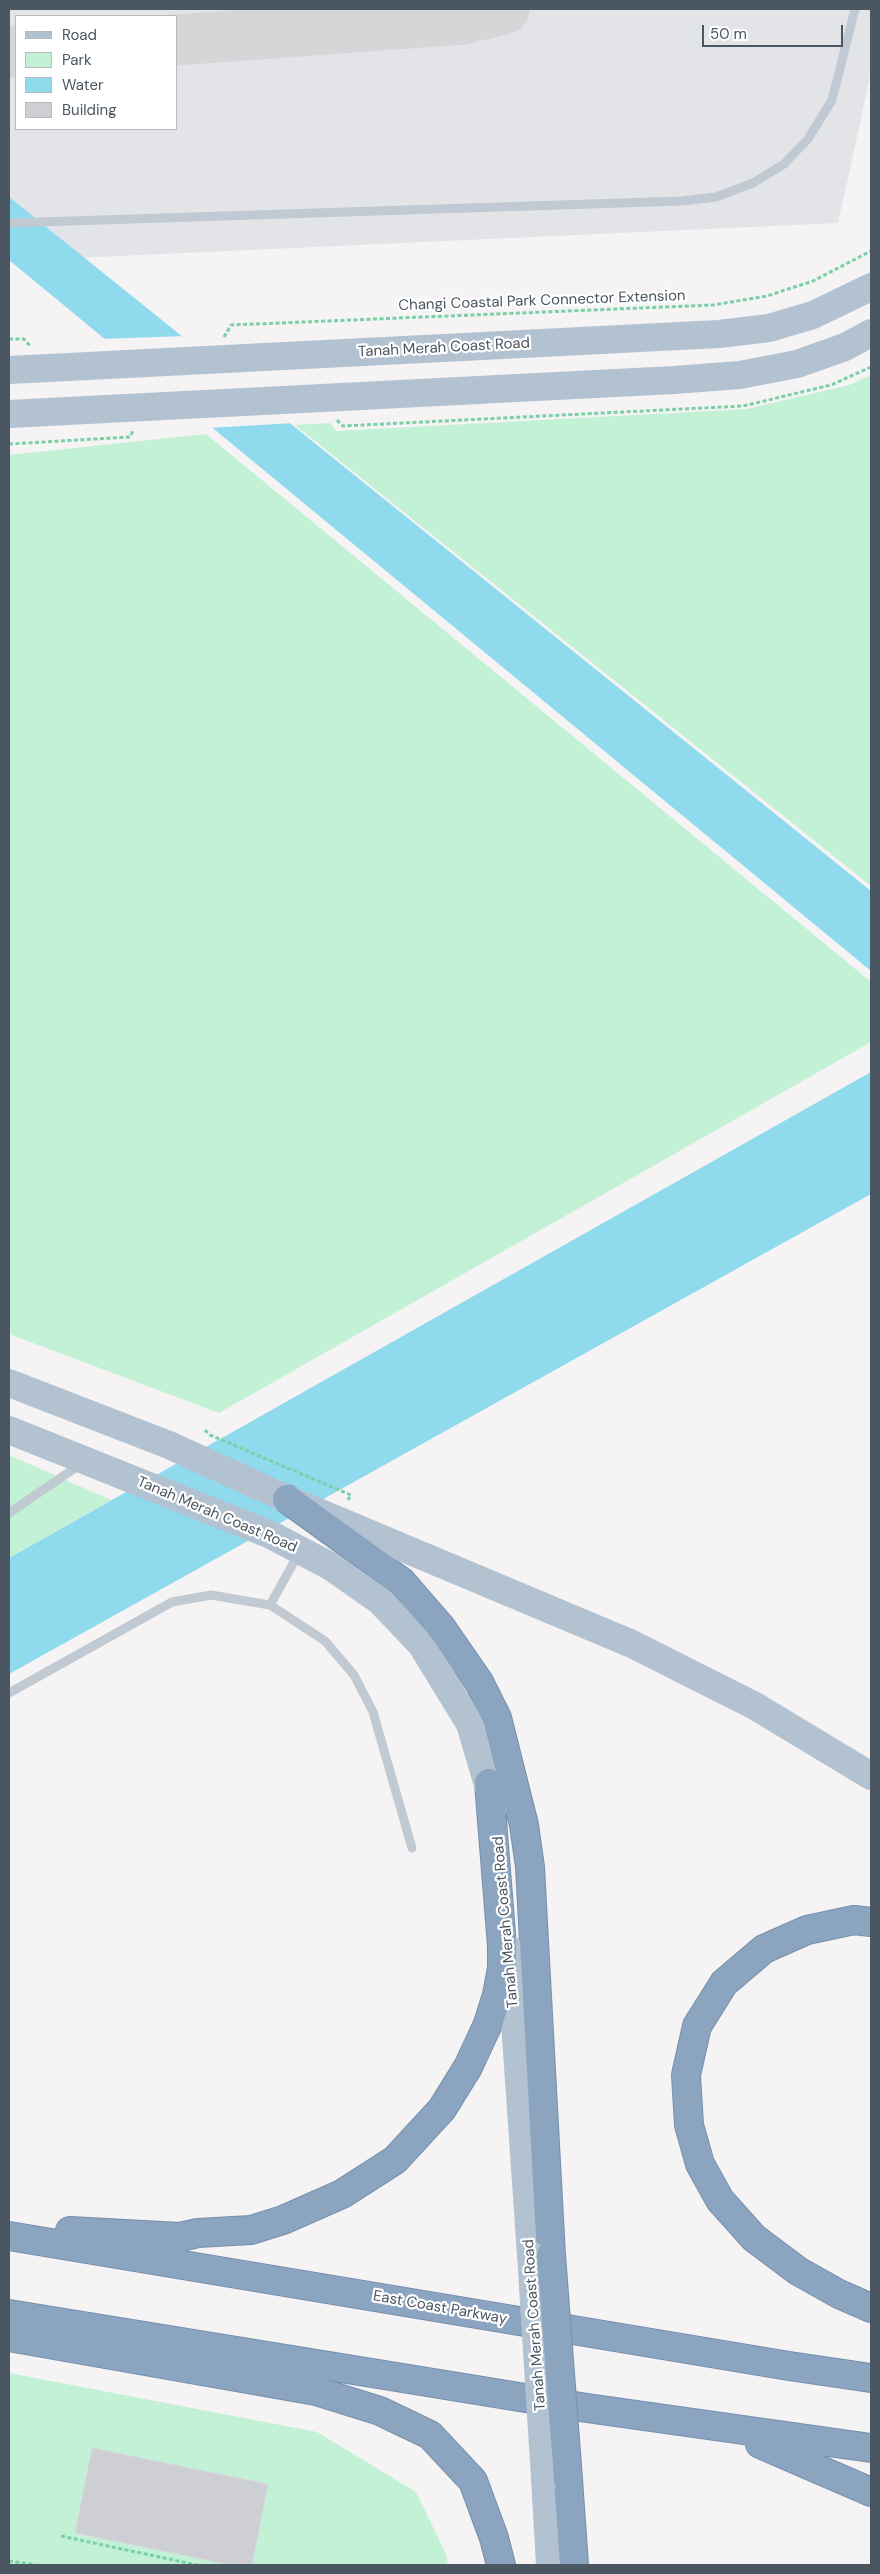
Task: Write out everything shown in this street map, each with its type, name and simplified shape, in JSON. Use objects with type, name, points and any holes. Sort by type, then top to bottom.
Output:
[{"type":"highway","points":[[287,1499],[402,1582],[441,1627],[479,1682],[497,1718],[524,1825],[530,1867],[541,2255],[556,2479],[574,2565]]},
{"type":"highway","points":[[38,2240],[60,2231],[180,2237],[198,2233],[251,2230],[283,2220],[342,2194],[395,2160],[442,2109],[468,2068],[488,2024],[497,1995],[502,1968],[502,1946],[489,1783]]},
{"type":"highway","points":[[871,1922],[854,1920],[807,1930],[764,1949],[724,1982],[697,2026],[686,2075],[689,2125],[700,2164],[720,2200],[754,2238],[798,2271],[839,2294],[871,2308]]},
{"type":"highway","name":"East Coast Parkway","points":[[9,2236],[871,2378]]},
{"type":"highway","points":[[9,2314],[723,2429],[871,2448]]},
{"type":"highway","points":[[9,2337],[316,2391],[380,2411],[430,2435],[473,2481],[494,2538],[501,2565]]},
{"type":"highway","points":[[723,2429],[809,2463],[871,2492]]},
{"type":"main road","name":"Tanah Merah Coast Road","points":[[9,370],[719,334],[769,328],[813,315],[871,287]]},
{"type":"main road","points":[[9,414],[740,375],[797,364],[845,347],[871,333]]},
{"type":"main road","points":[[9,1382],[169,1445],[287,1499],[632,1644],[755,1706],[871,1776]]},
{"type":"main road","name":"Tanah Merah Coast Road","points":[[9,1430],[271,1535],[301,1550],[330,1566],[380,1601],[421,1644],[470,1724],[489,1783],[504,1862],[541,2255]]},
{"type":"main road","points":[[550,2565],[556,2479]]},
{"type":"lane","points":[[9,223],[682,202],[716,197],[753,183],[784,164],[808,138],[832,100],[855,9]]},
{"type":"lane","points":[[9,1513],[87,1460]]},
{"type":"lane","points":[[270,1605],[301,1550]]},
{"type":"lane","points":[[9,1693],[172,1602],[211,1595],[270,1605],[325,1641],[354,1675],[373,1712],[412,1848]]},
{"type":"path","name":"Changi Coastal Park Connector Extension","points":[[217,338],[224,337],[231,325],[713,305],[776,293],[813,281],[871,251]]},
{"type":"path","points":[[9,339],[24,339],[32,347],[41,347]]},
{"type":"path","points":[[335,417],[343,426],[743,406],[831,384],[871,367]]},
{"type":"path","points":[[9,444],[130,437],[135,427]]},
{"type":"path","points":[[204,1430],[210,1435],[336,1489]]},
{"type":"path","points":[[60,2536],[197,2565]]},
{"type":"path","points":[[9,2561],[37,2565]]},
{"type":"shaded area","points":[[9,9],[871,9],[871,73],[838,223],[9,261]]},
{"type":"green space","points":[[871,375],[871,886],[295,425],[330,423],[336,431],[747,409],[849,385]]},
{"type":"green space","points":[[206,434],[871,982],[871,1042],[219,1413],[9,1334],[9,455]]},
{"type":"green space","points":[[9,1455],[111,1500],[9,1558]]},
{"type":"green space","points":[[9,2373],[317,2432],[416,2492],[446,2554],[448,2565],[9,2565]]},
{"type":"water","points":[[9,197],[871,891],[871,971],[9,260]]},
{"type":"water","points":[[871,1072],[871,1194],[9,1674],[9,1558]]},
{"type":"pier","points":[[185,336],[294,423],[208,428],[101,339]]},
{"type":"building","points":[[92,2448],[268,2484],[252,2565],[231,2565],[75,2533]]},
{"type":"taxiway","points":[[178,40],[463,19],[504,9]]},
{"type":"taxiway","points":[[9,52],[15,51]]}]
